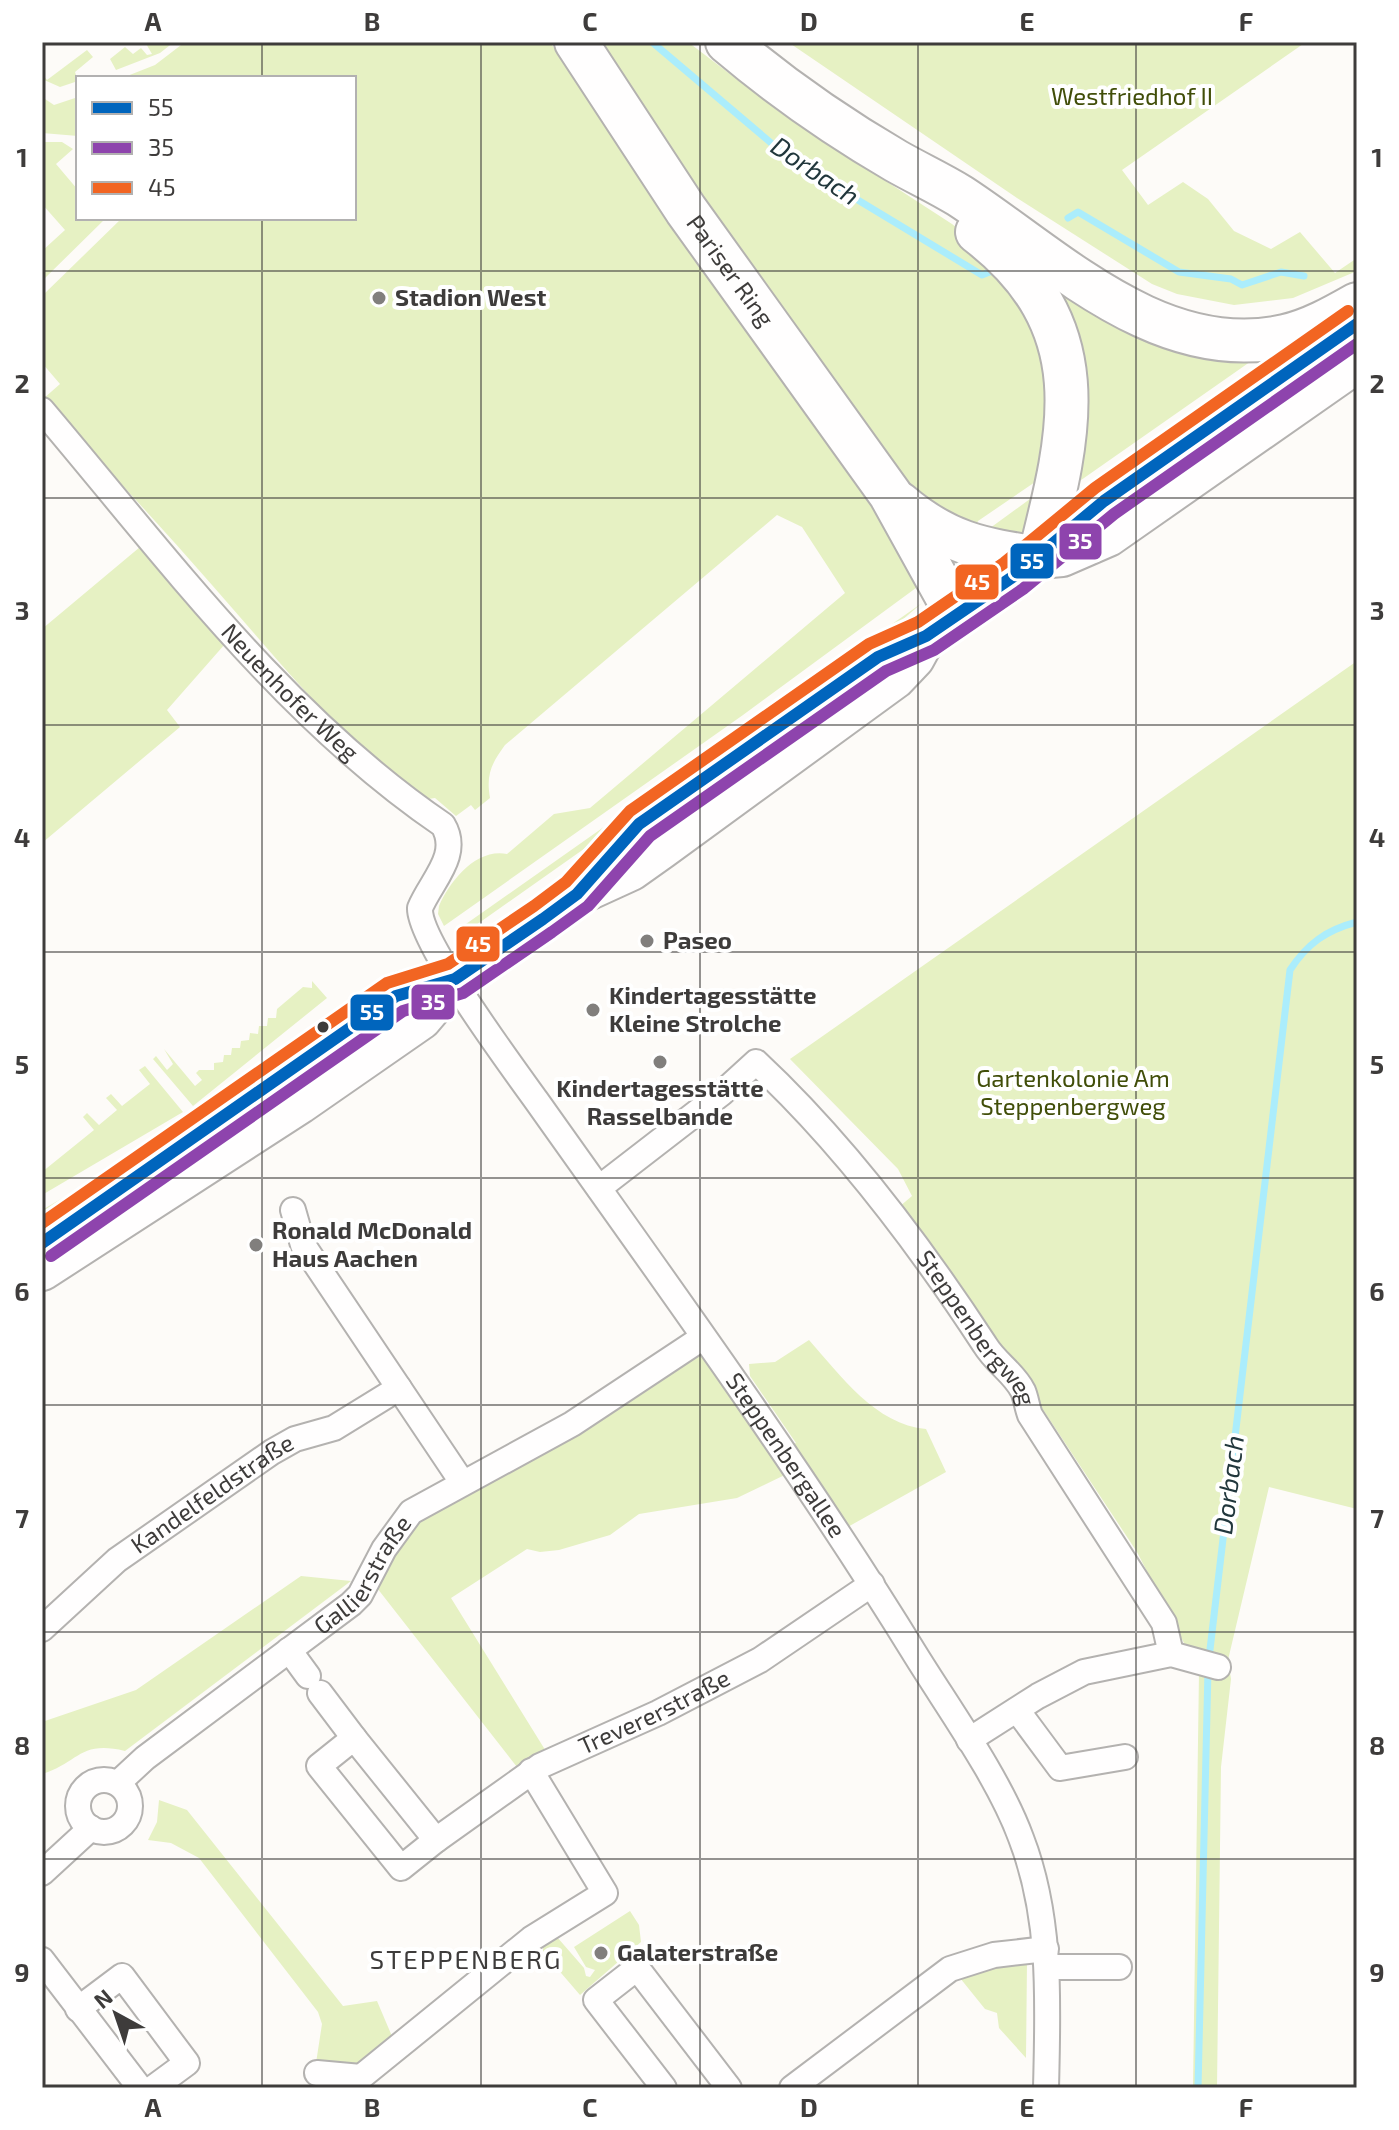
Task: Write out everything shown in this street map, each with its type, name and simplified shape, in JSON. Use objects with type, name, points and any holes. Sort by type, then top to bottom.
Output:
[{"type":"highway","name":"Pariser Ring","points":[[576,42],[686,210],[890,494]]},
{"type":"highway","points":[[727,42],[772,80],[894,160],[957,194],[1106,297],[1155,323],[1208,336],[1263,339],[1307,329],[1357,304]]},
{"type":"highway","points":[[890,494],[918,519],[959,542],[975,548],[1039,558],[1067,431],[1068,384],[1054,325],[1031,286],[1001,251],[894,160]]},
{"type":"highway","points":[[890,494],[942,626]]},
{"type":"main road","points":[[42,1270],[300,1103],[421,1019],[455,979],[577,894],[631,870],[895,678],[942,626],[1039,558],[1104,501],[1357,324]]},
{"type":"main road","points":[[1039,558],[1062,556],[1108,536],[1357,362]]},
{"type":"main road","points":[[42,1243],[396,996],[455,979]]},
{"type":"street","name":"Neuenhofer Weg","points":[[42,410],[210,608],[292,694],[350,750],[443,825],[449,835],[448,857],[426,892],[419,918],[455,979]]},
{"type":"street","name":"Steppenbergallee","points":[[455,979],[702,1338],[772,1434],[872,1584],[969,1740],[1021,1836],[1041,1904],[1047,1958],[1046,2088]]},
{"type":"street","name":"Steppenbergweg","points":[[599,1188],[722,1093],[756,1062],[798,1102],[872,1190],[950,1291],[996,1361],[1011,1374],[1024,1393],[1030,1415],[1164,1623],[1181,1656]]},
{"type":"street","points":[[293,1210],[303,1245],[462,1482]]},
{"type":"street","name":"Gallierstraße","points":[[91,1828],[78,1810],[80,1794],[96,1781],[118,1783],[145,1758],[360,1595],[384,1549],[411,1512],[572,1424],[702,1338]]},
{"type":"street","name":"Kandelfeldstraße","points":[[42,1629],[117,1560],[272,1452],[295,1439],[334,1428],[399,1388]]},
{"type":"street","name":"Trevererstraße","points":[[354,1738],[319,1766],[401,1868],[531,1771],[658,1713],[760,1660],[872,1584]]},
{"type":"street","points":[[289,1650],[354,1738],[436,1840]]},
{"type":"street","points":[[969,1740],[1084,1672],[1181,1656],[1218,1667]]},
{"type":"street","points":[[1017,1710],[1060,1768],[1125,1757]]},
{"type":"street","points":[[317,2073],[361,2077],[531,1939],[605,1893],[531,1771]]},
{"type":"street","points":[[42,1873],[72,1850],[91,1828],[112,1831],[127,1817],[129,1798],[118,1783]]},
{"type":"street","points":[[792,2088],[950,1969],[994,1955],[1119,1967]]},
{"type":"street","points":[[42,1960],[140,2088]]},
{"type":"street","points":[[664,2088],[596,2000],[637,1968],[726,2087]]},
{"type":"street","points":[[78,2009],[122,1976],[187,2063],[153,2088]]},
{"type":"green space","points":[[145,42],[174,42],[160,53],[116,70],[110,59],[125,47],[133,54],[141,48],[147,55],[152,54]]},
{"type":"green space","points":[[185,42],[550,42],[895,541],[920,585],[743,715],[444,926],[438,914],[439,906],[450,886],[466,868],[485,856],[507,854],[554,814],[590,808],[845,593],[802,527],[777,515],[505,745],[491,770],[490,798],[475,810],[471,805],[456,816],[435,798],[421,800],[364,751],[311,698],[43,399],[60,384],[42,363],[42,296],[120,220],[356,220],[356,76],[127,76],[155,65]]},
{"type":"green space","points":[[598,42],[688,42],[781,113],[952,224],[1001,262],[1054,351],[1041,478],[978,521],[973,533],[921,503],[695,190]]},
{"type":"green space","name":"Westfriedhof II","points":[[788,42],[1306,42],[1122,170],[1148,205],[1183,182],[1208,199],[1234,231],[1271,249],[1300,232],[1335,273],[1357,258],[1357,271],[1293,298],[1234,305],[1177,294],[1152,284],[1017,198]]},
{"type":"green space","points":[[87,50],[93,57],[75,72],[76,82],[60,87],[42,79],[42,74],[47,80]]},
{"type":"green space","points":[[42,97],[54,105],[76,98],[76,136],[42,133]]},
{"type":"green space","points":[[42,142],[62,142],[73,149],[56,164],[76,188],[76,220],[104,220],[42,281],[42,251],[65,230],[42,204]]},
{"type":"green space","points":[[1023,256],[1257,357],[1074,485]]},
{"type":"green space","points":[[1034,496],[1022,542],[986,531]]},
{"type":"green space","points":[[140,547],[225,644],[167,710],[180,727],[42,843],[42,629]]},
{"type":"green space","points":[[922,603],[873,645],[469,930],[456,931]]},
{"type":"green space","name":"Gartenkolonie Am Steppenbergweg","points":[[1357,661],[1357,1509],[1269,1487],[1228,1660],[1231,1679],[1221,1767],[1217,2088],[1193,2088],[1199,1672],[1137,1552],[956,1278],[899,1207],[912,1196],[898,1169],[790,1059]]},
{"type":"green space","points":[[312,981],[327,998],[193,1106],[153,1059],[156,1056],[167,1070],[173,1064],[164,1049],[195,1086],[202,1080],[196,1073],[199,1070],[214,1070],[214,1063],[223,1062],[224,1055],[231,1055],[232,1048],[240,1048],[241,1041],[249,1040],[250,1033],[258,1034],[259,1026],[267,1026],[268,1018],[276,1018],[277,1009],[303,987],[312,988]]},
{"type":"green space","points":[[145,1066],[183,1112],[42,1195],[42,1172],[94,1130],[83,1117],[87,1113],[99,1125],[117,1110],[106,1098],[111,1094],[122,1106],[150,1084],[139,1070]]},
{"type":"green space","points":[[260,1067],[265,1073],[42,1228],[42,1210],[137,1155]]},
{"type":"green space","points":[[702,1338],[781,1447],[796,1443],[750,1376],[749,1364],[775,1362],[809,1340],[846,1382],[875,1408],[908,1425],[926,1429],[946,1472],[837,1533],[795,1470],[737,1498],[639,1514],[610,1535],[559,1550],[540,1552],[527,1549],[451,1598],[552,1761],[524,1776],[370,1579],[393,1534]]},
{"type":"green space","points":[[301,1576],[351,1581],[125,1751],[98,1748],[42,1774],[42,1722],[136,1690]]},
{"type":"green space","points":[[159,1800],[187,1810],[343,2006],[377,2001],[397,2048],[361,2077],[316,2063],[322,2024],[318,2012],[199,1858],[171,1843],[148,1840],[157,1822]]},
{"type":"green space","name":"Galaterstraße","points":[[630,1911],[639,1925],[641,1942],[580,1995],[543,1952],[543,1947],[557,1937],[584,1968],[586,1976],[590,1977],[595,1970],[586,1967],[574,1947]]},
{"type":"green space","points":[[1027,1962],[1026,2058],[999,2028],[997,2013],[985,2009],[960,1978],[974,1969]]},
{"type":"waterway","name":"Dorbach","points":[[652,42],[790,159],[982,275],[992,271]]},
{"type":"waterway","name":"Dorbach","points":[[1068,218],[1078,212],[1179,272],[1231,279],[1242,285],[1281,272],[1304,276]]},
{"type":"waterway","name":"Dorbach","points":[[1209,1658],[1290,970],[1318,939],[1357,922]]},
{"type":"waterway","name":"Dorbach","points":[[1198,2088],[1208,1670]]},
{"type":"transit line","name":"45","points":[[42,1223],[387,983],[448,964],[534,906],[566,882],[630,811],[869,644],[918,622],[1004,563],[1095,488],[1348,311]]},
{"type":"transit line","name":"55","points":[[42,1243],[396,996],[455,979],[543,919],[577,894],[639,824],[878,657],[926,636],[1014,576],[1104,501],[1357,324]]},
{"type":"transit line","name":"35","points":[[51,1256],[403,1011],[463,993],[552,932],[588,906],[650,836],[886,671],[934,650],[1023,589],[1114,514],[1357,344]]},
{"type":"place","name":"Stadion West","points":[[379,298]]},
{"type":"place","name":"Paseo","points":[[647,941]]},
{"type":"place","name":"Kindertagesstätte Kleine Strolche","points":[[593,1010]]},
{"type":"place","name":"Kindertagesstätte Rasselbande","points":[[660,1062]]},
{"type":"place","name":"Ronald McDonald Haus Aachen","points":[[256,1245]]},
{"type":"place","name":"Galaterstraße","points":[[601,1953]]},
{"type":"district","name":"STEPPENBERG","points":[[466,1960]]}]
